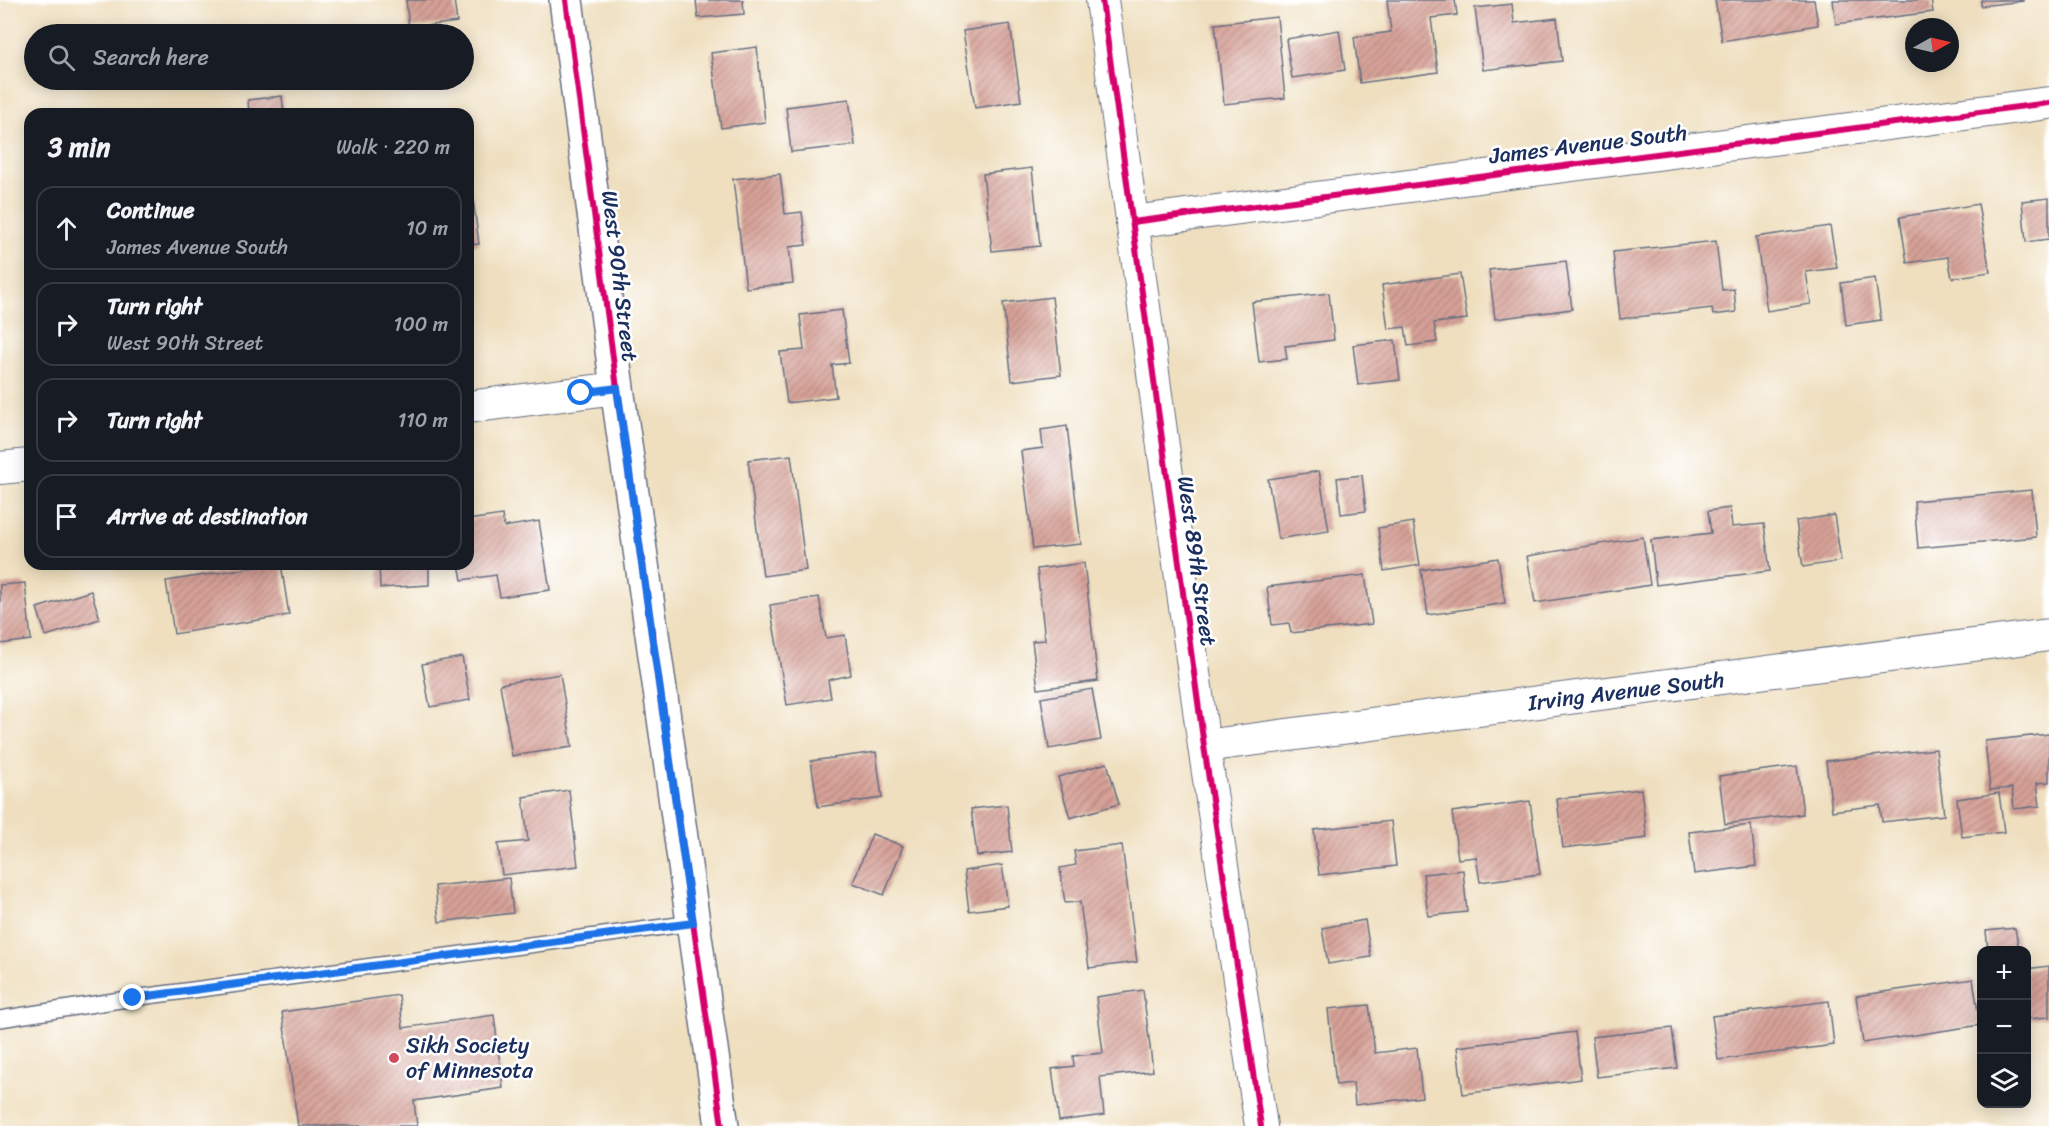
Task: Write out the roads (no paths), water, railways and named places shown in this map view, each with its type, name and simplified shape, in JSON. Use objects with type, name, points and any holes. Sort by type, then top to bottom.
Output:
[{"type":"street","name":"West 90th Street","points":[[566,0],[617,388],[722,1126]]},
{"type":"street","name":"West 89th Street","points":[[1102,0],[1204,746],[1261,1126]]},
{"type":"street","name":"James Avenue South","points":[[1132,222],[2049,103]]},
{"type":"street","points":[[474,406],[617,388]]},
{"type":"street","points":[[0,468],[24,466]]},
{"type":"street","name":"Irving Avenue South","points":[[1204,746],[2049,635]]},
{"type":"lane","points":[[0,1019],[157,995],[693,923]]},
{"type":"place","name":"Sikh Society of Minnesota","points":[[394,1058]]}]
